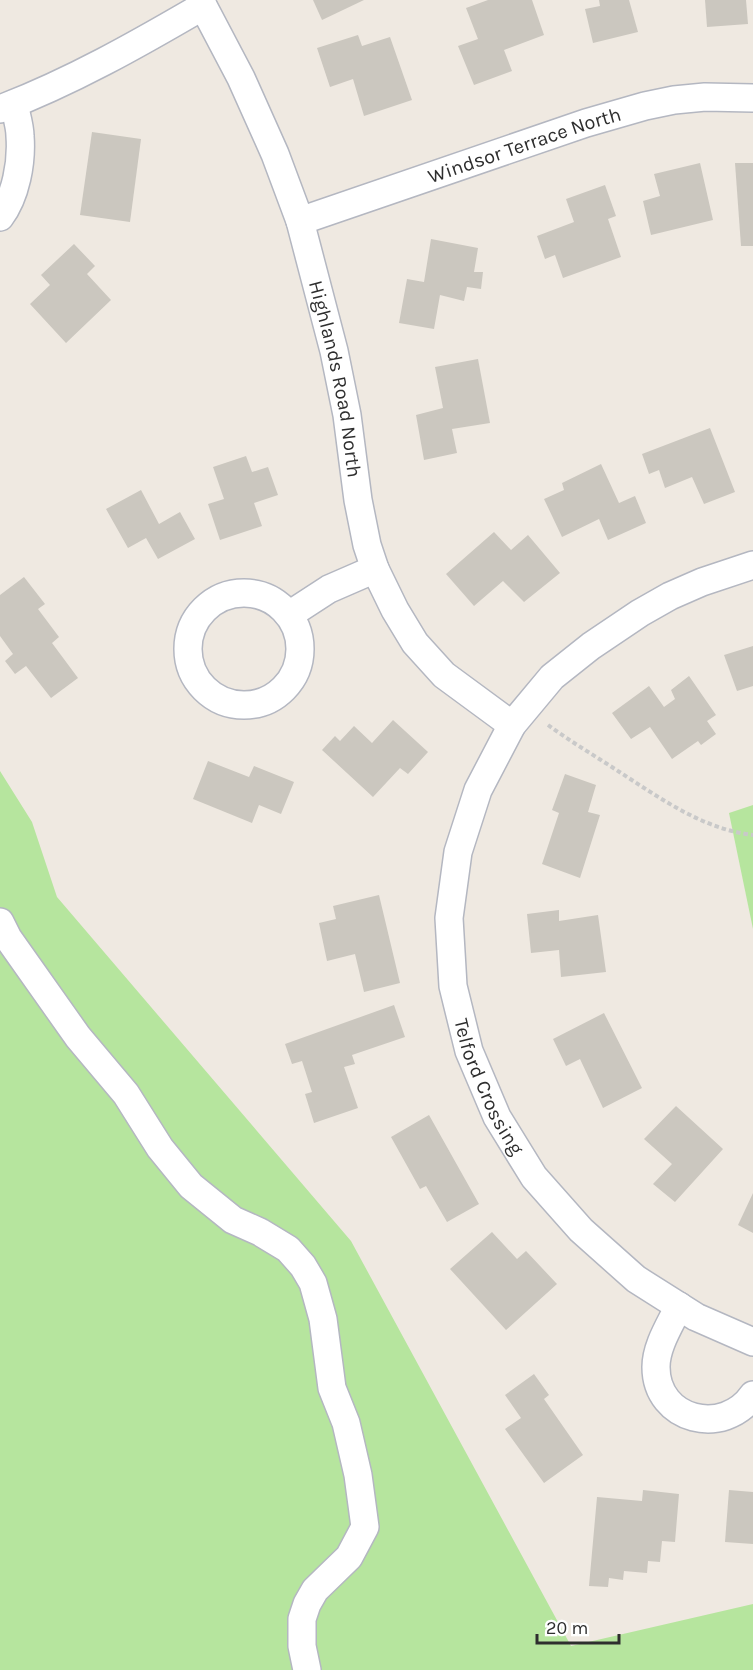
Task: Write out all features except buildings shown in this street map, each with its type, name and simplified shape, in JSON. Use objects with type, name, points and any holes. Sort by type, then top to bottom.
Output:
[{"type":"street","points":[[0,218],[14,188],[20,154],[20,134],[7,106],[49,89],[141,42],[202,3]]},
{"type":"street","name":"Highlands Road North","points":[[202,3],[241,78],[275,154],[300,221],[334,351],[347,415],[358,500],[367,545],[375,569],[395,610],[415,643],[444,675],[518,717]]},
{"type":"street","name":"Windsor Terrace North","points":[[300,221],[586,123],[645,106],[705,97],[753,98]]},
{"type":"street","name":"Telford Crossing","points":[[753,565],[702,582],[640,612],[552,677],[518,717],[475,800],[458,852],[449,918],[453,986],[469,1051],[497,1117],[534,1177],[581,1230],[636,1279],[696,1317],[753,1342]]},
{"type":"street","points":[[289,615],[329,589],[375,569]]},
{"type":"street","points":[[241,592],[259,594],[276,602],[289,615],[297,630],[301,646],[299,663],[292,678],[281,691],[267,700],[251,705],[234,704],[219,699],[205,689],[194,674],[188,656],[189,638],[195,621],[207,606],[223,597],[241,592]]},
{"type":"street","points":[[0,922],[8,938],[78,1037],[126,1094],[160,1148],[190,1186],[233,1220],[260,1232],[288,1249],[303,1266],[313,1283],[323,1319],[333,1388],[346,1423],[358,1475],[365,1527],[349,1557],[315,1590],[307,1604],[302,1619],[302,1646],[307,1670]]},
{"type":"street","points":[[679,1306],[662,1343],[656,1366],[658,1385],[667,1400],[681,1412],[697,1419],[714,1420],[732,1415],[748,1403],[753,1395]]},
{"type":"path","points":[[518,717],[561,735],[669,804],[711,826],[735,833],[753,835]]},
{"type":"green space","points":[[0,771],[32,822],[57,897],[351,1241],[571,1646],[753,1604],[753,1670],[0,1670]]},
{"type":"green space","points":[[753,805],[753,929],[729,813]]}]
